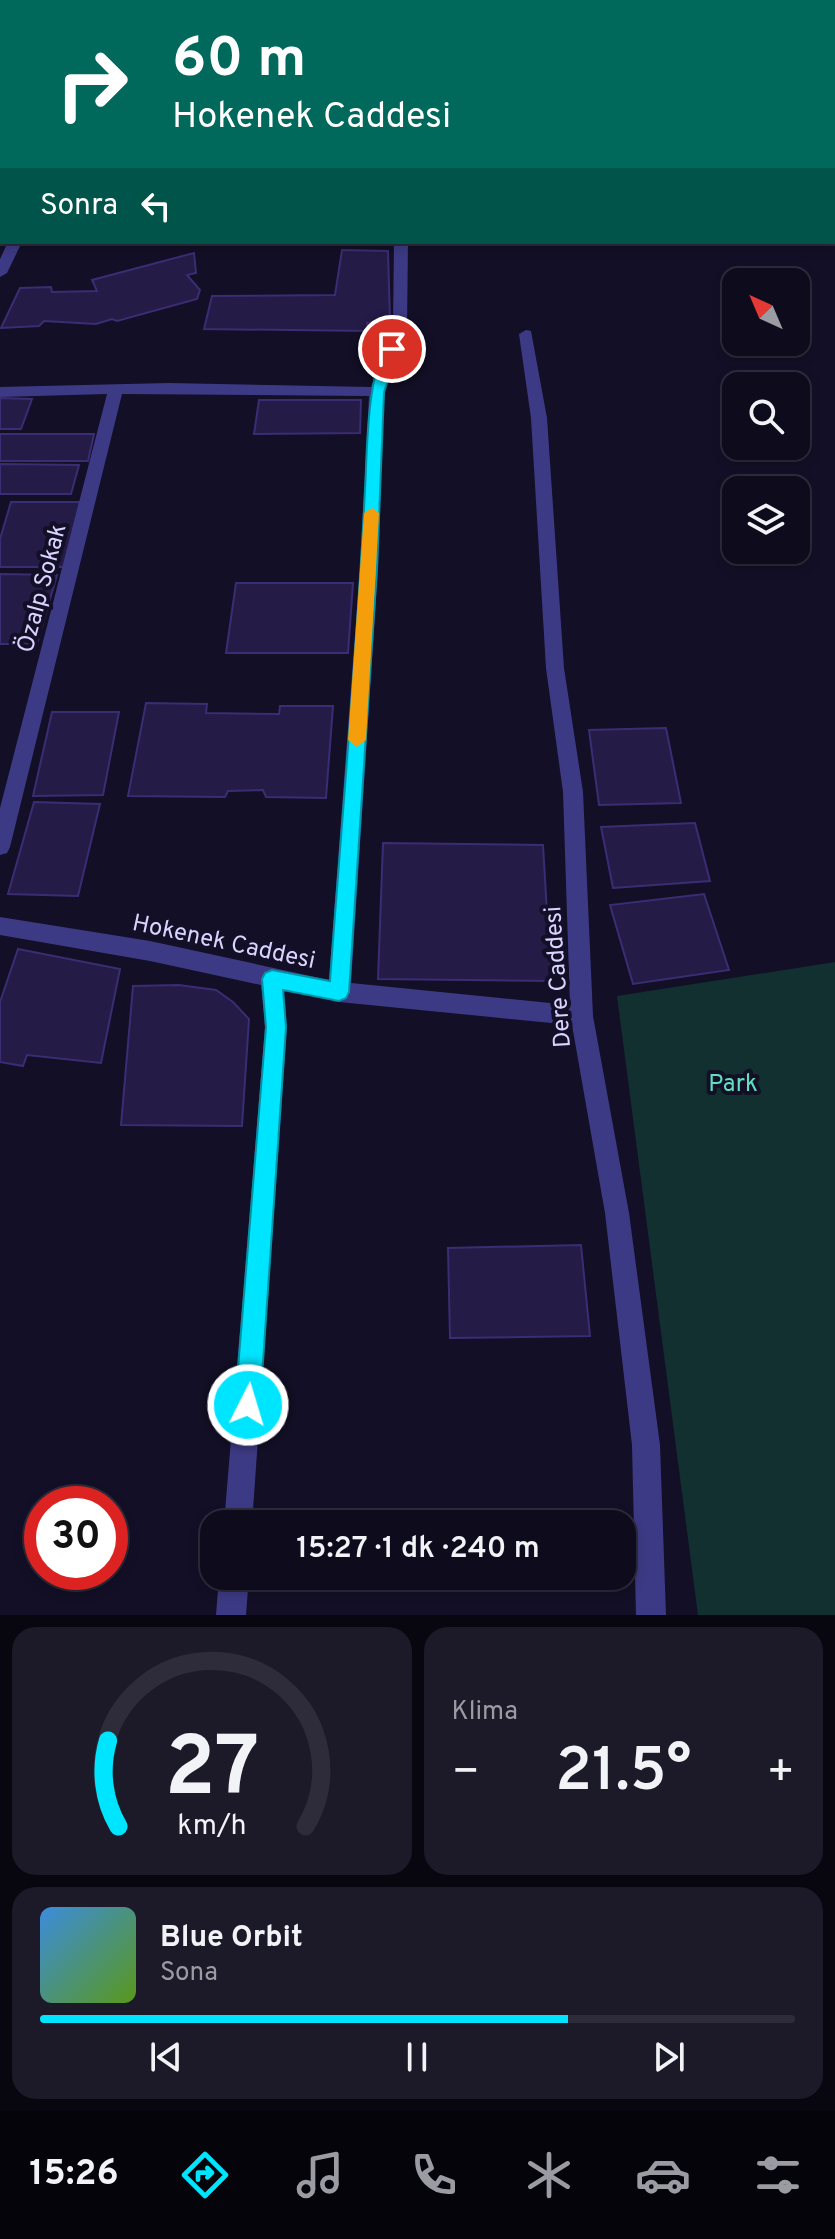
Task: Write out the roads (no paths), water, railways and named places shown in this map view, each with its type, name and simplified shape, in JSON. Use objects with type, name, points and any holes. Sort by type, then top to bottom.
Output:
[{"type":"street","points":[[0,273],[14,244]]},
{"type":"street","points":[[339,992],[369,568],[377,392],[400,328],[401,244]]},
{"type":"street","name":"Dere Caddesi","points":[[526,334],[539,418],[555,668],[573,792],[582,1016],[617,1213],[646,1445],[651,1615]]},
{"type":"street","points":[[0,392],[116,389],[377,392]]},
{"type":"street","name":"Özalp Sokak","points":[[0,847],[116,389]]},
{"type":"street","name":"Hokenek Caddesi","points":[[0,926],[150,951],[339,992],[582,1016]]},
{"type":"street","points":[[239,1510],[276,1027],[272,979]]},
{"type":"street","points":[[231,1615],[233,1590]]},
{"type":"park label","name":"Park","points":[[733,1083]]}]
